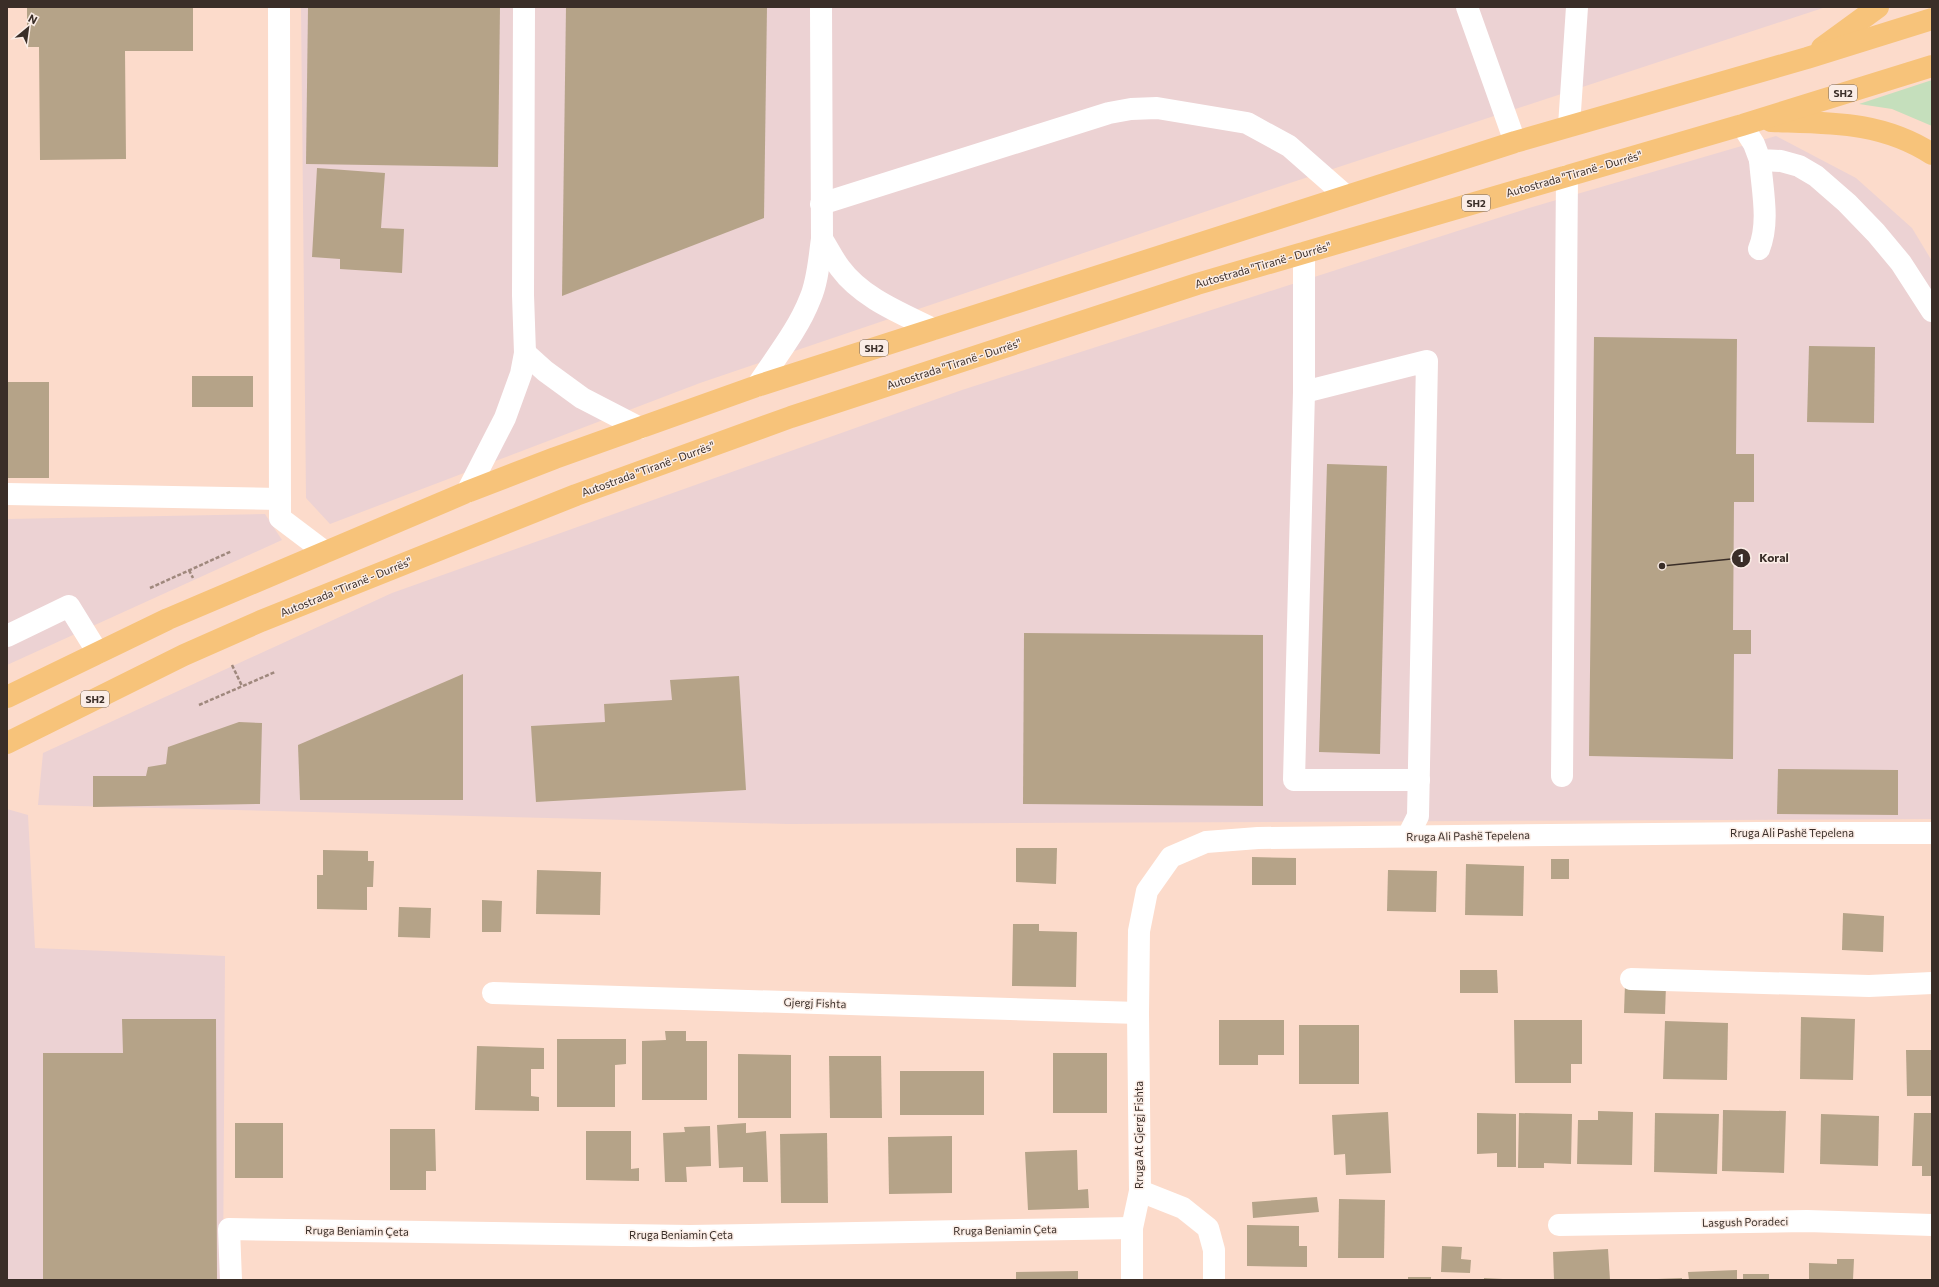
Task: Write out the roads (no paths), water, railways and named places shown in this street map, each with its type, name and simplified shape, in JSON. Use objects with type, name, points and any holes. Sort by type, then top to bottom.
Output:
[{"type":"highway","points":[[1808,58],[1878,7]]},
{"type":"highway","name":"SH2","points":[[7,697],[168,619],[467,492],[555,458],[757,386],[1515,142],[1808,58],[1932,19]]},
{"type":"highway","name":"Autostrada \"Tiranë - Durrës\"","points":[[7,743],[184,655],[261,621],[576,495],[791,417],[1190,287],[1748,123],[1932,66]]},
{"type":"highway","points":[[1748,123],[1844,124],[1870,128],[1902,138],[1932,154]]},
{"type":"street","points":[[279,7],[280,518],[325,552]]},
{"type":"street","points":[[467,492],[505,418],[521,374],[525,352],[523,295],[524,7]]},
{"type":"street","points":[[757,386],[800,320],[811,298],[822,239],[821,7]]},
{"type":"street","points":[[1467,7],[1515,142]]},
{"type":"street","points":[[1569,126],[1577,7]]},
{"type":"street","points":[[821,204],[1109,113],[1131,109],[1157,108],[1248,123],[1289,146],[1346,196]]},
{"type":"street","points":[[1748,123],[1760,160],[1765,225],[1763,238],[1759,249]]},
{"type":"street","points":[[1760,160],[1781,161],[1799,166],[1816,176],[1847,203],[1876,233],[1901,263],[1932,312]]},
{"type":"street","points":[[1562,776],[1567,176]]},
{"type":"street","points":[[822,239],[840,268],[857,287],[877,300],[933,329]]},
{"type":"street","points":[[1304,253],[1304,392],[1294,780],[1418,780]]},
{"type":"street","points":[[525,352],[545,371],[582,398],[640,428]]},
{"type":"street","points":[[1304,392],[1427,361],[1418,816],[1408,836]]},
{"type":"street","points":[[7,494],[280,500]]},
{"type":"street","points":[[7,636],[69,606],[98,653]]},
{"type":"street","name":"Rruga Ali Pashë Tepelena","points":[[1138,1013],[1139,932],[1146,891],[1171,857],[1206,842],[1258,838],[1408,836],[1932,833]]},
{"type":"street","points":[[1631,979],[1869,986],[1932,983]]},
{"type":"street","name":"Gjergj Fishta","points":[[493,993],[1138,1013]]},
{"type":"street","name":"Rruga At Gjergj Fishta","points":[[1132,1280],[1132,1228],[1140,1191],[1138,1013]]},
{"type":"street","points":[[1140,1191],[1183,1208],[1208,1228],[1214,1250],[1214,1280]]},
{"type":"street","name":"Lasgush Poradeci","points":[[1559,1225],[1807,1221],[1932,1225]]},
{"type":"street","name":"Rruga Beniamin Çeta","points":[[231,1280],[229,1229],[690,1236],[1132,1228]]},
{"type":"place","name":"Koral","points":[[1662,566]]}]
